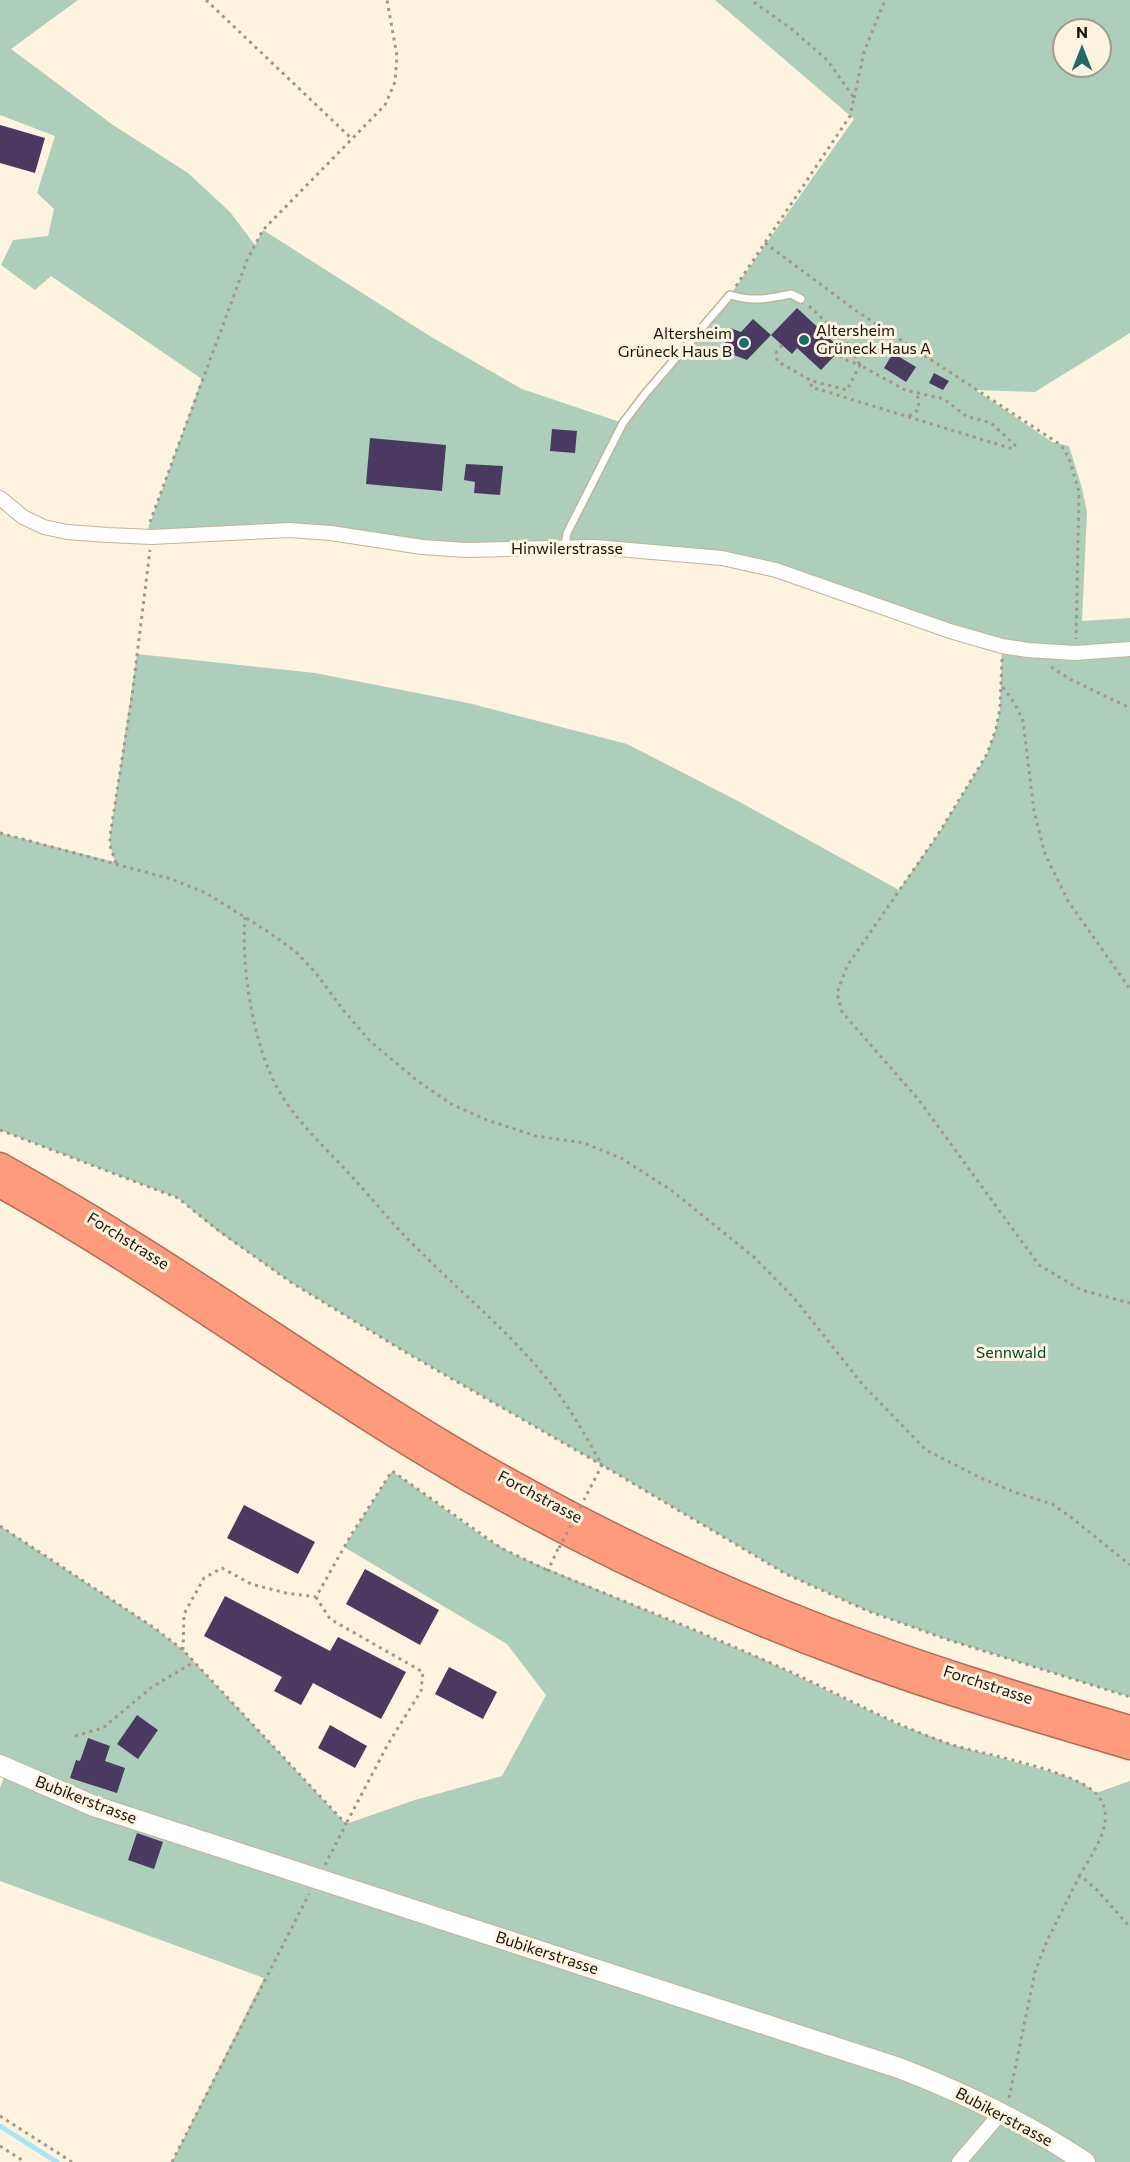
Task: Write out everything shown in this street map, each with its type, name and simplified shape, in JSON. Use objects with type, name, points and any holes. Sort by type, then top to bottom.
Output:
[{"type":"highway","name":"Forchstrasse","points":[[0,1165],[120,1235],[414,1426],[533,1494],[624,1541],[718,1585],[848,1637],[985,1684],[1130,1728]]},
{"type":"highway","name":"Forchstrasse","points":[[0,1185],[138,1268],[401,1439],[484,1488],[603,1551],[727,1609],[852,1659],[1000,1709],[1130,1747]]},
{"type":"street","name":"Hinwilerstrasse","points":[[0,498],[23,518],[44,527],[67,532],[149,537],[288,530],[331,533],[433,548],[488,550],[565,547],[628,549],[692,555],[751,564],[800,578],[950,631],[1002,646],[1028,650],[1075,652],[1130,649]]},
{"type":"street","name":"Bubikerstrasse","points":[[0,1765],[94,1806],[872,2059],[944,2086],[1001,2113],[1085,2162]]},
{"type":"street","points":[[959,2162],[1001,2113]]},
{"type":"lane","points":[[565,547],[567,533],[621,427],[645,394],[730,295],[747,300],[760,300],[791,294],[801,299]]},
{"type":"path","points":[[206,0],[352,139]]},
{"type":"path","points":[[116,863],[110,846],[110,836],[132,696],[149,537],[247,260],[263,231],[385,105],[395,82],[397,56],[387,0]]},
{"type":"path","points":[[751,0],[793,30],[828,61],[854,99]]},
{"type":"path","points":[[730,295],[850,116],[864,52],[885,0]]},
{"type":"path","points":[[765,243],[855,310],[984,392],[1061,445],[1069,458],[1079,492],[1075,652]]},
{"type":"path","points":[[801,299],[846,341],[860,365]]},
{"type":"path","points":[[782,345],[776,353],[777,361],[812,381],[847,390],[860,365]]},
{"type":"path","points":[[812,381],[811,387],[1013,449],[1015,445],[991,423],[966,416],[944,399],[905,390],[860,365],[843,359],[837,352]]},
{"type":"path","points":[[908,416],[918,410],[919,400],[916,393]]},
{"type":"path","points":[[1002,646],[999,719],[983,762],[937,836],[847,966],[837,993],[842,1012],[918,1100],[1039,1265],[1081,1290],[1130,1303]]},
{"type":"path","points":[[1028,650],[1070,679],[1130,708]]},
{"type":"path","points":[[1002,686],[1015,704],[1023,721],[1034,811],[1045,854],[1068,901],[1130,988]]},
{"type":"path","points":[[0,833],[116,863],[189,885],[206,893],[284,943],[306,961],[353,1023],[381,1051],[419,1082],[453,1105],[487,1120],[536,1136],[584,1143],[621,1158],[671,1190],[755,1258],[794,1298],[863,1384],[926,1450],[983,1479],[1052,1504],[1130,1565]]},
{"type":"path","points":[[245,917],[246,957],[256,1029],[266,1063],[282,1096],[304,1124],[403,1234],[501,1328],[544,1375],[581,1428],[602,1464]]},
{"type":"path","points":[[0,1130],[178,1198],[219,1232],[292,1283],[407,1353],[602,1464],[786,1574],[857,1606],[946,1639],[1130,1697]]},
{"type":"path","points":[[548,1570],[602,1464]]},
{"type":"path","points":[[316,1597],[351,1534],[392,1471],[501,1548],[548,1570],[762,1659],[913,1730],[961,1747],[1059,1774],[1090,1788],[1103,1803],[1106,1822],[1036,1966],[1013,2082]]},
{"type":"path","points":[[0,1526],[153,1627],[183,1650],[346,1824]]},
{"type":"path","points":[[183,1650],[184,1614],[204,1578],[222,1568],[251,1584],[286,1593],[316,1597],[330,1619],[423,1672],[421,1691],[388,1744],[318,1879]]},
{"type":"path","points":[[75,1736],[103,1728],[152,1687],[194,1662]]},
{"type":"path","points":[[1080,1875],[1098,1891],[1130,1927]]},
{"type":"path","points":[[172,2162],[304,1903]]},
{"type":"path","points":[[0,2115],[72,2162]]},
{"type":"path","points":[[0,2146],[25,2162]]},
{"type":"green space","name":"Sennwald","points":[[0,0],[78,0],[11,49],[113,125],[188,173],[230,212],[255,245],[263,230],[433,338],[522,389],[623,423],[730,295],[854,119],[715,0],[1130,0],[1130,333],[1035,392],[976,390],[1052,442],[1069,446],[1087,512],[1082,621],[1130,618],[1130,1697],[946,1639],[868,1611],[786,1574],[407,1353],[292,1283],[219,1232],[178,1198],[0,1130],[0,833],[115,862],[110,846],[110,836],[137,654],[315,673],[468,703],[627,744],[738,801],[899,890],[937,836],[987,754],[996,729],[1000,708],[1002,646],[722,558],[488,550],[331,533],[145,537],[202,379],[51,276],[35,290],[1,265],[13,240],[48,236],[54,209],[37,193],[55,136],[0,115]]},
{"type":"green space","points":[[392,1471],[485,1538],[515,1555],[762,1659],[897,1724],[953,1745],[1059,1774],[1082,1783],[1096,1793],[1130,1781],[1130,2162],[172,2162],[264,1978],[0,1881],[0,1788],[7,1769],[0,1765],[0,1526],[153,1627],[183,1650],[346,1824],[415,1800],[502,1776],[546,1695],[507,1644],[344,1547]]},
{"type":"building","points":[[0,125],[45,138],[35,173],[0,163]]},
{"type":"building","name":"Altersheim Grüneck Haus A","points":[[797,308],[841,349],[821,370],[797,348],[792,354],[771,335]]},
{"type":"building","name":"Altersheim Grüneck Haus B","points":[[753,319],[771,335],[747,360],[723,351],[730,328],[741,332]]},
{"type":"building","points":[[893,353],[916,367],[906,382],[884,368]]},
{"type":"building","points":[[934,373],[949,381],[943,390],[929,383]]},
{"type":"building","points":[[552,429],[577,431],[575,453],[550,451]]},
{"type":"building","points":[[370,438],[446,445],[442,491],[366,484]]},
{"type":"building","points":[[466,464],[503,466],[500,495],[474,493],[475,482],[464,480]]},
{"type":"building","points":[[244,1505],[315,1542],[298,1574],[227,1538]]},
{"type":"building","points":[[365,1569],[439,1610],[420,1645],[346,1604]]},
{"type":"building","points":[[225,1596],[330,1651],[338,1637],[406,1672],[381,1719],[313,1683],[301,1705],[274,1691],[282,1677],[204,1636]]},
{"type":"building","points":[[449,1667],[497,1692],[483,1719],[435,1694]]},
{"type":"building","points":[[137,1715],[158,1730],[138,1759],[117,1744]]},
{"type":"building","points":[[330,1725],[367,1746],[355,1768],[318,1748]]},
{"type":"building","points":[[88,1738],[110,1746],[105,1761],[125,1768],[117,1793],[70,1778],[76,1760],[80,1761]]},
{"type":"building","points":[[137,1833],[163,1842],[154,1869],[128,1860]]},
{"type":"waterway","points":[[0,2126],[57,2162]]},
{"type":"place","name":"Altersheim Grüneck Haus A","points":[[804,340]]},
{"type":"place","name":"Altersheim Grüneck Haus B","points":[[744,343]]}]
